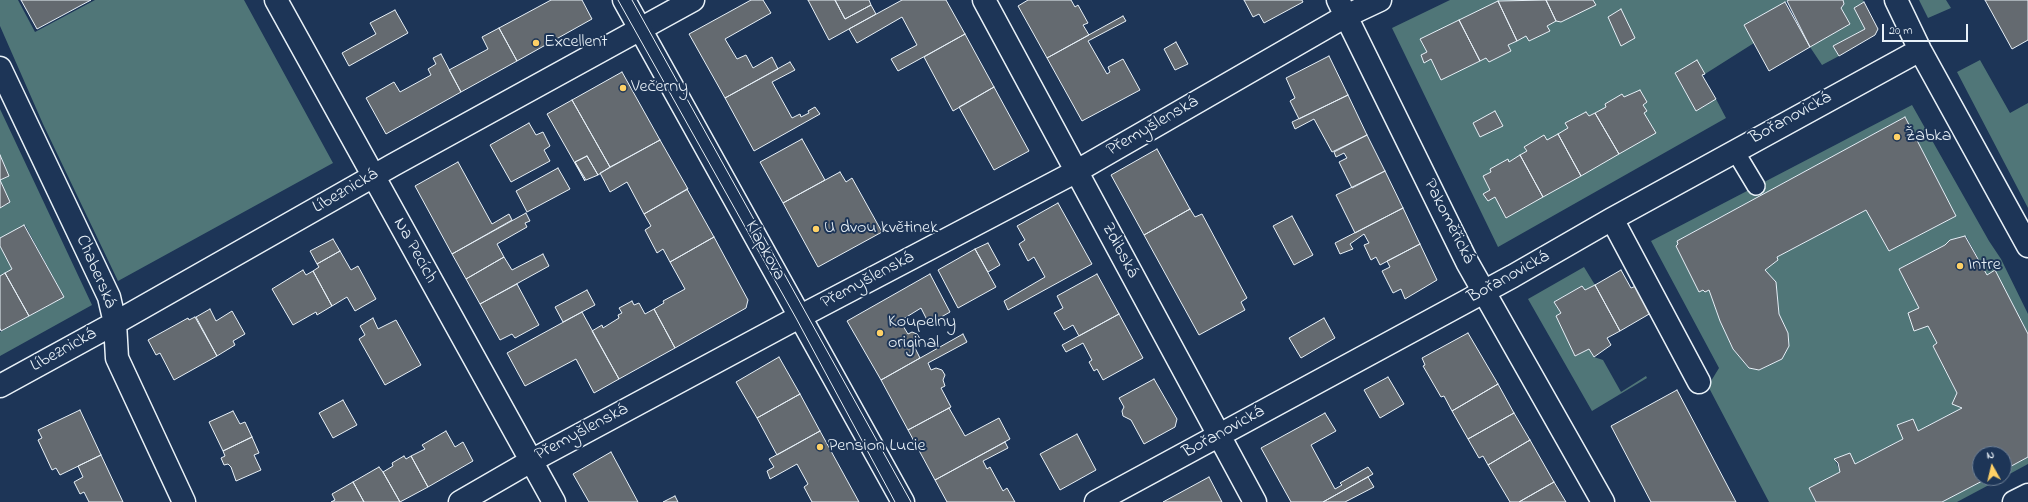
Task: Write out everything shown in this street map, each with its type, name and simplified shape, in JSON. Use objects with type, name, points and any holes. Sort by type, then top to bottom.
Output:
[{"type":"street","name":"Na Pecích","points":[[276,0],[372,177],[554,502]]},
{"type":"street","name":"Klapkova","points":[[624,0],[903,502]]},
{"type":"street","name":"Líbeznická","points":[[0,386],[115,323],[372,177],[693,0]]},
{"type":"street","name":"Zdibská","points":[[984,0],[1218,436],[1255,502]]},
{"type":"street","name":"Přemyšlenská","points":[[460,502],[531,460],[800,316],[1077,171],[1342,8],[1380,0]]},
{"type":"street","points":[[1896,0],[1920,50],[2028,246]]},
{"type":"street","name":"Pakoměřická","points":[[1342,8],[1468,262],[1603,502]]},
{"type":"street","name":"Bořanovická","points":[[1096,502],[1484,292],[1612,219],[1920,50]]},
{"type":"street","name":"Chaberská","points":[[0,68],[109,297],[115,323],[117,358],[184,502]]},
{"type":"street","points":[[1612,219],[1699,382]]},
{"type":"street","points":[[2014,502],[2028,495]]},
{"type":"lane","points":[[1735,151],[1756,186]]},
{"type":"green space","points":[[0,0],[18,0],[35,32],[95,0],[244,0],[333,163],[118,281],[43,124],[0,26]]},
{"type":"green space","points":[[1450,0],[1789,0],[1744,25],[1754,43],[1705,74],[1697,61],[1675,73],[1696,111],[1716,99],[1726,118],[1498,247],[1392,28]]},
{"type":"green space","points":[[1843,0],[1863,0],[1864,2],[1854,8],[1865,29],[1833,46],[1839,56],[1822,65],[1810,47],[1850,24],[1841,8],[1844,4]]},
{"type":"green space","points":[[1919,0],[1946,0],[1951,8],[1928,18]]},
{"type":"green space","points":[[1980,60],[2010,113],[2028,103],[2028,208],[1957,72]]},
{"type":"green space","points":[[1912,105],[1989,241],[2001,259],[2028,314],[2028,334],[1995,271],[1987,275],[1966,236],[1950,240],[1945,245],[1899,269],[1937,343],[1933,346],[1957,393],[1953,403],[1962,408],[1918,431],[1912,419],[1897,425],[1903,439],[1855,464],[1850,453],[1835,459],[1840,472],[1809,488],[1816,502],[1769,502],[1708,386],[1719,368],[1651,241]],"holes":[[[1905,117],[1956,216],[1889,251],[1866,210],[1777,257],[1778,260],[1765,270],[1776,282],[1779,314],[1788,333],[1789,346],[1782,359],[1759,370],[1749,368],[1733,349],[1720,321],[1709,290],[1705,292],[1703,290],[1699,291],[1676,246],[1678,244],[1677,241]]]},
{"type":"green space","points":[[0,109],[92,305],[0,356],[0,332],[64,297],[25,225],[0,238],[0,208],[10,202],[0,180],[9,176],[0,155]]},
{"type":"green space","points":[[0,246],[12,269],[0,276]]},
{"type":"green space","points":[[1584,267],[1595,285],[1585,290],[1582,286],[1554,302],[1561,313],[1557,316],[1575,356],[1589,349],[1594,357],[1603,360],[1621,392],[1646,376],[1647,378],[1592,411],[1528,299]]},
{"type":"green space","points":[[2028,457],[2028,464],[2012,473],[2012,466]]},
{"type":"green space","points":[[1973,486],[1987,486],[1957,502],[1942,502]]},
{"type":"building","points":[[21,0],[91,0],[37,29]]},
{"type":"building","points":[[551,0],[582,0],[592,19],[517,61],[499,28]]},
{"type":"building","points":[[751,0],[763,0],[771,13],[725,39],[737,59],[746,55],[753,68],[772,57],[778,69],[725,98],[689,34]]},
{"type":"building","points":[[808,0],[835,0],[845,19],[871,5],[876,14],[829,40]]},
{"type":"building","points":[[835,0],[869,0],[871,5],[845,19]]},
{"type":"building","points":[[902,0],[946,0],[965,34],[898,71],[891,59],[917,45],[902,17],[857,43],[849,29]]},
{"type":"building","points":[[1028,0],[1071,0],[1075,7],[1078,5],[1088,23],[1083,25],[1089,35],[1047,58],[1018,6]]},
{"type":"building","points":[[1244,0],[1302,0],[1303,2],[1264,23],[1259,14],[1253,17]]},
{"type":"building","points":[[1546,0],[1556,21],[1547,26],[1550,31],[1529,41],[1526,36],[1517,41],[1498,1]]},
{"type":"building","points":[[1546,0],[1593,0],[1596,5],[1561,22],[1556,21]]},
{"type":"building","points":[[1843,0],[1844,4],[1841,8],[1850,24],[1810,47],[1787,1]]},
{"type":"building","points":[[1985,0],[2028,0],[2028,40],[2012,49]]},
{"type":"building","points":[[1498,1],[1517,41],[1508,45],[1511,51],[1489,62],[1486,58],[1480,61],[1459,20]]},
{"type":"building","points":[[1785,2],[1810,47],[1769,71],[1744,25]]},
{"type":"building","points":[[1864,2],[1878,29],[1875,35],[1839,56],[1833,46],[1865,29],[1854,8]]},
{"type":"building","points":[[1621,9],[1635,38],[1621,46],[1608,17]]},
{"type":"building","points":[[395,10],[408,33],[349,66],[342,53],[376,34],[370,23]]},
{"type":"building","points":[[1123,16],[1126,21],[1088,41],[1107,74],[1110,72],[1108,67],[1123,59],[1140,90],[1082,121],[1047,58]]},
{"type":"building","points":[[1459,20],[1480,61],[1441,80],[1431,59],[1424,63],[1421,55],[1427,52],[1420,39]]},
{"type":"building","points":[[499,28],[517,61],[461,92],[449,70],[488,49],[482,37]]},
{"type":"building","points":[[965,34],[994,87],[953,111],[924,57]]},
{"type":"building","points":[[1176,42],[1188,64],[1175,70],[1164,49]]},
{"type":"building","points":[[441,54],[461,92],[386,134],[366,98],[394,82],[400,92],[431,75],[428,69],[436,64],[433,58]]},
{"type":"building","points":[[1329,56],[1348,95],[1299,119],[1290,101],[1295,98],[1286,78]]},
{"type":"building","points":[[1697,60],[1705,74],[1702,75],[1716,99],[1696,111],[1675,73]]},
{"type":"building","points":[[790,62],[795,70],[772,82],[792,118],[800,114],[801,117],[809,113],[808,111],[815,107],[820,114],[754,151],[725,98]]},
{"type":"building","points":[[622,72],[660,140],[610,167],[572,100]]},
{"type":"building","points":[[994,87],[1029,151],[994,170],[959,107]]},
{"type":"building","points":[[1640,90],[1647,102],[1643,105],[1647,111],[1644,113],[1656,133],[1619,154],[1595,113],[1606,107],[1605,104],[1622,94],[1624,97]]},
{"type":"building","points":[[1348,95],[1367,135],[1332,152],[1314,119],[1295,129],[1292,122]]},
{"type":"building","points":[[572,100],[610,167],[598,175],[587,156],[575,162],[585,181],[547,114]]},
{"type":"building","points":[[1495,111],[1503,126],[1480,137],[1473,123]]},
{"type":"building","points":[[1586,112],[1589,116],[1595,113],[1619,154],[1581,176],[1558,134],[1568,128],[1565,123]]},
{"type":"building","points":[[1905,117],[1956,216],[1889,251],[1866,210],[1777,257],[1778,260],[1765,270],[1776,282],[1779,314],[1788,333],[1789,346],[1782,359],[1759,370],[1749,368],[1733,349],[1720,321],[1709,290],[1699,292],[1676,246],[1678,244],[1677,241]]},
{"type":"building","points":[[529,123],[536,135],[543,132],[550,146],[544,150],[550,161],[511,182],[490,145]]},
{"type":"building","points":[[1558,134],[1581,176],[1543,197],[1520,155],[1527,151],[1524,147],[1544,135],[1547,140]]},
{"type":"building","points":[[1367,135],[1385,171],[1352,188],[1339,162],[1347,158],[1344,153],[1336,157],[1334,152]]},
{"type":"building","points":[[802,139],[825,180],[783,203],[760,162]]},
{"type":"building","points":[[660,140],[688,189],[644,214],[627,182],[610,192],[600,173]]},
{"type":"building","points":[[1157,149],[1190,209],[1144,235],[1111,175]]},
{"type":"building","points":[[0,155],[9,176],[0,180]]},
{"type":"building","points":[[1520,155],[1543,197],[1506,218],[1495,197],[1488,201],[1483,194],[1490,190],[1483,176],[1491,172],[1490,169],[1508,159],[1509,162]]},
{"type":"building","points":[[587,156],[598,175],[586,180],[575,162]]},
{"type":"building","points":[[458,162],[492,224],[509,214],[512,220],[452,254],[415,186]]},
{"type":"building","points":[[558,168],[570,189],[527,212],[516,191]]},
{"type":"building","points":[[1385,171],[1403,208],[1355,233],[1336,195]]},
{"type":"building","points":[[840,172],[846,182],[852,178],[882,232],[818,267],[783,203]]},
{"type":"building","points":[[0,180],[10,202],[0,208]]},
{"type":"building","points":[[687,189],[714,237],[670,262],[663,249],[657,253],[645,230],[651,226],[644,214]]},
{"type":"building","points":[[1058,203],[1092,264],[1008,310],[1004,301],[1045,277],[1034,257],[1028,261],[1019,244],[1025,240],[1017,226]]},
{"type":"building","points":[[1403,208],[1420,244],[1380,265],[1376,257],[1371,260],[1364,245],[1369,243],[1364,234],[1350,244],[1353,249],[1340,254],[1335,243]]},
{"type":"building","points":[[1190,209],[1195,217],[1202,214],[1247,298],[1241,302],[1245,310],[1199,335],[1144,235]]},
{"type":"building","points":[[526,213],[530,221],[525,223],[527,227],[497,244],[504,257],[466,279],[452,254]]},
{"type":"building","points":[[1292,216],[1313,255],[1294,265],[1273,226]]},
{"type":"building","points":[[24,225],[64,297],[29,316],[5,273],[12,269],[0,246],[0,238]]},
{"type":"building","points":[[1965,236],[1987,275],[1995,270],[2028,334],[2028,457],[2012,466],[2012,446],[1972,446],[1973,486],[1942,502],[1816,502],[1809,488],[1840,472],[1838,463],[1834,459],[1850,453],[1855,464],[1903,439],[1897,425],[1913,419],[1918,431],[1962,408],[1952,404],[1957,393],[1933,346],[1937,343],[1928,326],[1914,331],[1908,313],[1919,308],[1899,269],[1945,245],[1950,240]]},
{"type":"building","points":[[714,237],[748,300],[746,308],[675,348],[654,309],[664,303],[663,301],[685,289],[670,262]]},
{"type":"building","points":[[333,239],[340,251],[317,264],[310,251]]},
{"type":"building","points":[[988,243],[1000,265],[988,272],[975,249]]},
{"type":"building","points":[[1420,244],[1437,280],[1405,299],[1401,289],[1393,293],[1382,271],[1390,267],[1387,261]]},
{"type":"building","points":[[975,249],[996,287],[958,308],[938,270]]},
{"type":"building","points":[[340,251],[351,270],[358,266],[376,299],[355,311],[347,297],[332,306],[313,271],[319,267],[317,264]]},
{"type":"building","points":[[543,254],[549,266],[480,304],[466,279],[504,257],[512,270]]},
{"type":"building","points":[[303,270],[306,275],[313,271],[332,306],[317,315],[316,312],[293,325],[272,289]]},
{"type":"building","points":[[1621,270],[1631,288],[1636,286],[1651,313],[1620,331],[1595,285]]},
{"type":"building","points":[[5,273],[29,316],[1,331],[0,276]]},
{"type":"building","points":[[930,274],[950,312],[929,324],[921,308],[900,321],[908,334],[912,332],[917,334],[921,340],[920,345],[915,348],[920,358],[881,380],[847,321]]},
{"type":"building","points":[[1097,274],[1119,314],[1079,336],[1073,325],[1064,330],[1054,313],[1063,308],[1057,296]]},
{"type":"building","points":[[517,284],[539,325],[515,338],[512,334],[500,340],[480,304]]},
{"type":"building","points":[[1595,285],[1620,331],[1607,338],[1611,345],[1594,357],[1589,349],[1575,356],[1556,316],[1561,313],[1554,302],[1582,286],[1585,290]]},
{"type":"building","points":[[587,290],[595,305],[563,322],[555,307]]},
{"type":"building","points":[[632,301],[634,305],[639,303],[645,314],[654,309],[675,348],[619,379],[592,331],[602,325],[603,328],[619,318],[618,315],[622,313],[619,308]]},
{"type":"building","points":[[210,309],[216,321],[232,311],[245,334],[233,341],[235,345],[217,356],[196,317]]},
{"type":"building","points":[[582,312],[619,379],[594,393],[576,359],[525,386],[507,353]]},
{"type":"building","points":[[1119,314],[1143,358],[1103,380],[1097,369],[1094,371],[1089,362],[1092,360],[1083,343],[1066,352],[1062,345]]},
{"type":"building","points":[[195,317],[217,356],[174,380],[160,353],[156,355],[148,340],[188,318],[189,320]]},
{"type":"building","points":[[373,318],[378,329],[396,320],[421,365],[385,385],[359,339],[365,335],[360,326]]},
{"type":"building","points":[[1324,318],[1335,338],[1301,358],[1289,338]]},
{"type":"building","points":[[1468,333],[1498,384],[1452,411],[1444,396],[1441,397],[1423,366],[1425,365],[1422,358]]},
{"type":"building","points":[[963,334],[967,342],[928,363],[931,370],[936,368],[942,370],[945,375],[943,380],[945,386],[941,388],[951,407],[908,430],[881,380]]},
{"type":"building","points":[[779,357],[800,394],[757,418],[736,382]]},
{"type":"building","points":[[1388,377],[1404,404],[1380,418],[1364,390]]},
{"type":"building","points":[[1154,379],[1177,419],[1175,427],[1144,444],[1131,420],[1123,416],[1122,411],[1124,407],[1119,398]]},
{"type":"building","points":[[1498,384],[1514,413],[1468,439],[1452,411]]},
{"type":"building","points":[[1677,390],[1736,502],[1651,502],[1611,426]]},
{"type":"building","points":[[800,394],[820,431],[777,455],[757,418]]},
{"type":"building","points":[[343,400],[357,425],[333,438],[319,413]]},
{"type":"building","points":[[949,408],[965,436],[999,418],[1010,439],[935,480],[908,430]]},
{"type":"building","points":[[80,410],[101,455],[60,475],[56,468],[52,470],[38,440],[42,438],[38,430]]},
{"type":"building","points":[[233,411],[240,424],[245,422],[252,437],[223,451],[209,422]]},
{"type":"building","points":[[1325,413],[1336,431],[1311,445],[1335,489],[1342,485],[1340,483],[1368,467],[1373,474],[1323,502],[1291,502],[1261,448]]},
{"type":"building","points":[[1514,413],[1530,440],[1488,465],[1483,456],[1479,458],[1468,439]]},
{"type":"building","points":[[446,431],[455,447],[463,442],[473,461],[428,487],[411,456],[425,449],[422,445]]},
{"type":"building","points":[[820,431],[859,502],[812,502],[804,487],[808,484],[797,464],[770,479],[767,471],[774,467],[769,459]]},
{"type":"building","points":[[1077,434],[1096,470],[1060,490],[1040,454]]},
{"type":"building","points":[[252,437],[259,453],[254,455],[261,470],[236,481],[231,467],[228,464],[224,465],[221,458],[225,456],[223,451]]},
{"type":"building","points":[[1530,440],[1554,482],[1519,502],[1510,502],[1488,465]]},
{"type":"building","points":[[1005,442],[1008,448],[983,461],[987,469],[990,467],[1003,491],[1007,488],[1015,502],[947,502],[935,480]]},
{"type":"building","points":[[611,452],[638,502],[589,502],[573,474]]},
{"type":"building","points":[[101,455],[123,502],[89,502],[84,492],[80,494],[74,482],[83,477],[78,466]]},
{"type":"building","points":[[404,456],[406,459],[411,456],[428,487],[400,502],[383,472],[393,466],[392,463]]},
{"type":"building","points":[[379,467],[400,502],[364,502],[353,482]]},
{"type":"building","points":[[1209,477],[1222,502],[1163,502]]},
{"type":"building","points":[[1368,477],[1374,487],[1345,502],[1323,502]]},
{"type":"building","points":[[353,482],[364,502],[331,502],[335,500],[332,494]]},
{"type":"building","points":[[1554,482],[1566,502],[1519,502]]},
{"type":"building","points":[[675,496],[678,502],[663,502]]},
{"type":"tram line","points":[[618,0],[796,318],[895,502]]},
{"type":"tram line","points":[[632,0],[911,502]]},
{"type":"place","name":"Excellent","points":[[536,43]]},
{"type":"place","name":"Večerny","points":[[623,88]]},
{"type":"place","name":"Žabka","points":[[1897,137]]},
{"type":"place","name":"U dvou květinek","points":[[816,229]]},
{"type":"place","name":"Intre","points":[[1960,266]]},
{"type":"place","name":"Koupelny original","points":[[880,333]]},
{"type":"place","name":"Pension Lucie","points":[[820,447]]}]
